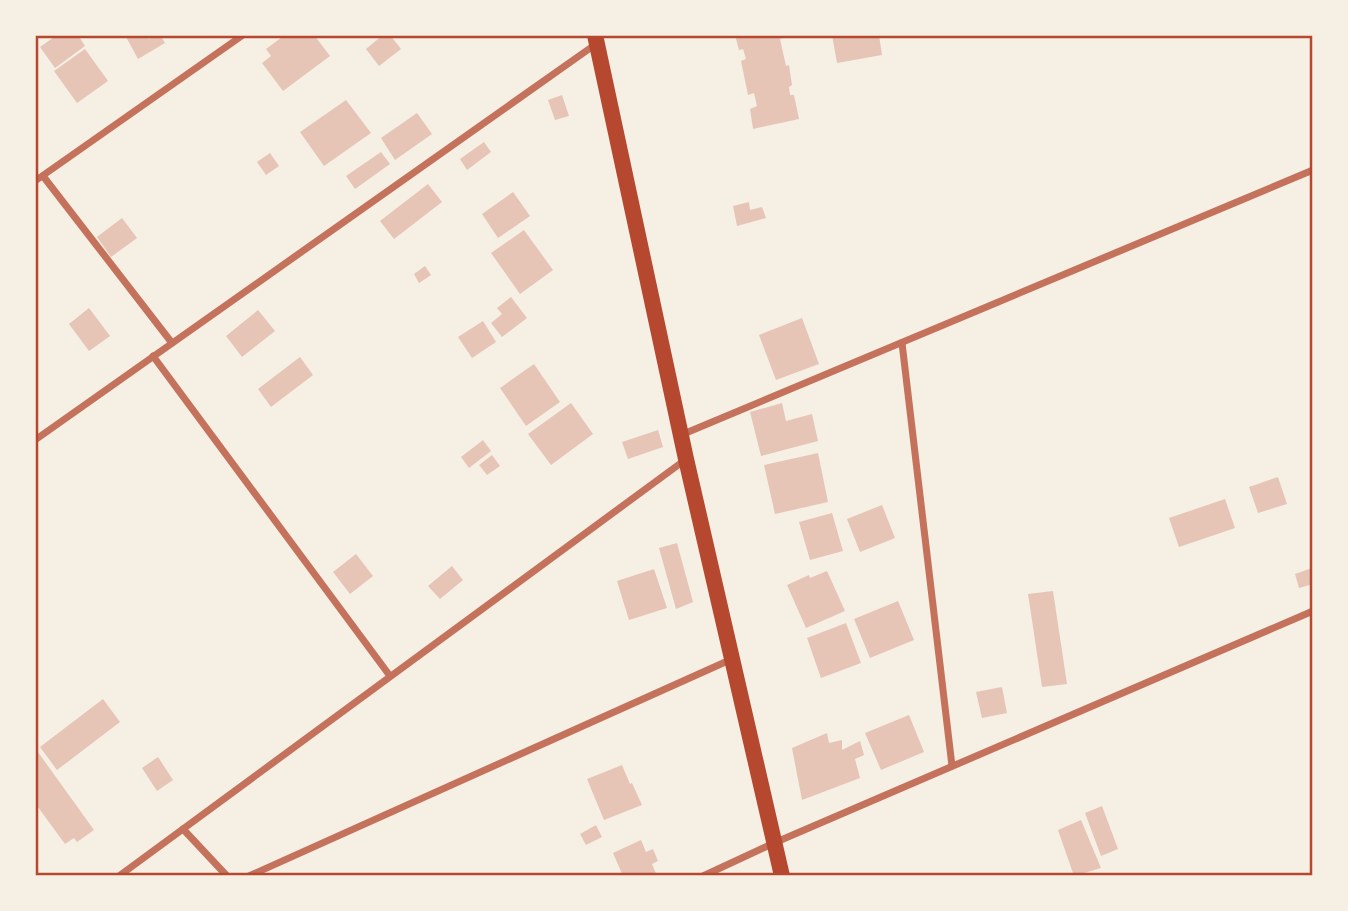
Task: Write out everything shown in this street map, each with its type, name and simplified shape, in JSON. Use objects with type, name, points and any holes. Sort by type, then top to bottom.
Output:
[{"type":"main road","points":[[596,39],[686,458],[782,876]]},
{"type":"street","points":[[35,181],[243,35]]},
{"type":"street","points":[[35,440],[596,39]]},
{"type":"street","points":[[681,435],[1313,170]]},
{"type":"street","points":[[43,176],[172,343]]},
{"type":"street","points":[[902,343],[952,766]]},
{"type":"street","points":[[153,356],[390,676]]},
{"type":"street","points":[[118,876],[686,458]]},
{"type":"street","points":[[703,876],[1313,611]]},
{"type":"street","points":[[249,876],[732,659]]},
{"type":"street","points":[[183,829],[227,876]]},
{"type":"building","points":[[57,35],[78,35],[85,46],[55,68],[40,47]]},
{"type":"building","points":[[125,35],[146,35],[149,39],[160,35],[165,43],[138,59]]},
{"type":"building","points":[[285,35],[314,35],[330,56],[283,91],[262,63],[271,56],[266,49]]},
{"type":"building","points":[[383,35],[390,35],[401,49],[379,66],[366,49]]},
{"type":"building","points":[[735,35],[784,35],[785,37],[780,39],[786,66],[789,65],[792,85],[789,87],[790,95],[794,95],[799,119],[753,129],[750,109],[757,106],[754,93],[748,95],[741,61],[746,59],[743,49],[739,50]]},
{"type":"building","points":[[832,35],[879,35],[882,55],[837,63]]},
{"type":"building","points":[[85,49],[108,81],[77,103],[54,71]]},
{"type":"building","points":[[562,95],[569,116],[555,120],[548,100]]},
{"type":"building","points":[[346,100],[371,133],[324,166],[300,132]]},
{"type":"building","points":[[417,113],[432,134],[395,160],[381,138]]},
{"type":"building","points":[[484,142],[491,152],[467,170],[460,159]]},
{"type":"building","points":[[381,152],[390,164],[355,189],[346,176]]},
{"type":"building","points":[[270,153],[279,166],[266,175],[257,162]]},
{"type":"building","points":[[428,184],[442,202],[394,239],[380,221]]},
{"type":"building","points":[[513,192],[530,216],[498,238],[482,214]]},
{"type":"building","points":[[749,202],[750,210],[762,207],[766,218],[737,226],[733,206]]},
{"type":"building","points":[[122,218],[137,238],[111,257],[97,237]]},
{"type":"building","points":[[524,230],[553,270],[520,294],[491,253]]},
{"type":"building","points":[[425,266],[431,275],[419,283],[414,274]]},
{"type":"building","points":[[511,297],[527,318],[502,337],[491,323],[502,314],[497,308]]},
{"type":"building","points":[[89,308],[110,336],[89,351],[69,324]]},
{"type":"building","points":[[258,310],[275,331],[242,357],[226,336]]},
{"type":"building","points":[[802,318],[819,364],[776,380],[759,335]]},
{"type":"building","points":[[483,321],[496,342],[472,358],[458,337]]},
{"type":"building","points":[[300,357],[313,375],[271,407],[258,389]]},
{"type":"building","points":[[534,364],[560,402],[526,426],[500,388]]},
{"type":"building","points":[[571,403],[593,434],[551,465],[528,434]]},
{"type":"building","points":[[782,403],[786,421],[812,414],[818,441],[761,456],[750,412]]},
{"type":"building","points":[[658,430],[663,447],[628,459],[622,442]]},
{"type":"building","points":[[483,440],[491,451],[469,468],[461,457]]},
{"type":"building","points":[[818,453],[828,502],[775,514],[764,465]]},
{"type":"building","points":[[492,455],[500,466],[487,475],[479,465]]},
{"type":"building","points":[[1278,477],[1287,504],[1258,513],[1249,487]]},
{"type":"building","points":[[1225,499],[1235,528],[1179,547],[1169,518]]},
{"type":"building","points":[[882,505],[895,538],[860,552],[847,519]]},
{"type":"building","points":[[832,513],[843,551],[810,560],[799,522]]},
{"type":"building","points":[[677,543],[693,602],[676,609],[659,548]]},
{"type":"building","points":[[356,554],[373,576],[350,594],[333,572]]},
{"type":"building","points":[[452,566],[463,580],[440,599],[428,586]]},
{"type":"building","points":[[1312,568],[1313,584],[1299,588],[1295,574]]},
{"type":"building","points":[[654,569],[667,608],[629,620],[617,581]]},
{"type":"building","points":[[827,571],[845,611],[806,628],[787,585],[809,575],[810,578]]},
{"type":"building","points":[[1053,591],[1067,684],[1042,687],[1028,594]]},
{"type":"building","points":[[898,601],[914,640],[870,658],[854,619]]},
{"type":"building","points":[[846,623],[861,663],[821,678],[807,638]]},
{"type":"building","points":[[1002,687],[1007,713],[982,718],[976,692]]},
{"type":"building","points":[[103,699],[120,722],[57,770],[40,747]]},
{"type":"building","points":[[909,715],[924,752],[881,770],[865,733]]},
{"type":"building","points":[[827,733],[829,743],[842,740],[842,750],[860,741],[864,755],[855,759],[860,778],[802,800],[792,748]]},
{"type":"building","points":[[35,748],[94,830],[77,842],[74,838],[65,844],[35,803]]},
{"type":"building","points":[[158,757],[173,780],[157,791],[142,768]]},
{"type":"building","points":[[622,765],[642,805],[604,820],[587,779]]},
{"type":"building","points":[[1102,806],[1118,849],[1101,856],[1085,813]]},
{"type":"building","points":[[1081,820],[1101,868],[1074,876],[1058,830]]},
{"type":"building","points":[[596,825],[602,837],[586,845],[580,834]]},
{"type":"building","points":[[641,840],[646,852],[653,849],[658,861],[652,864],[657,876],[623,876],[613,853]]}]
